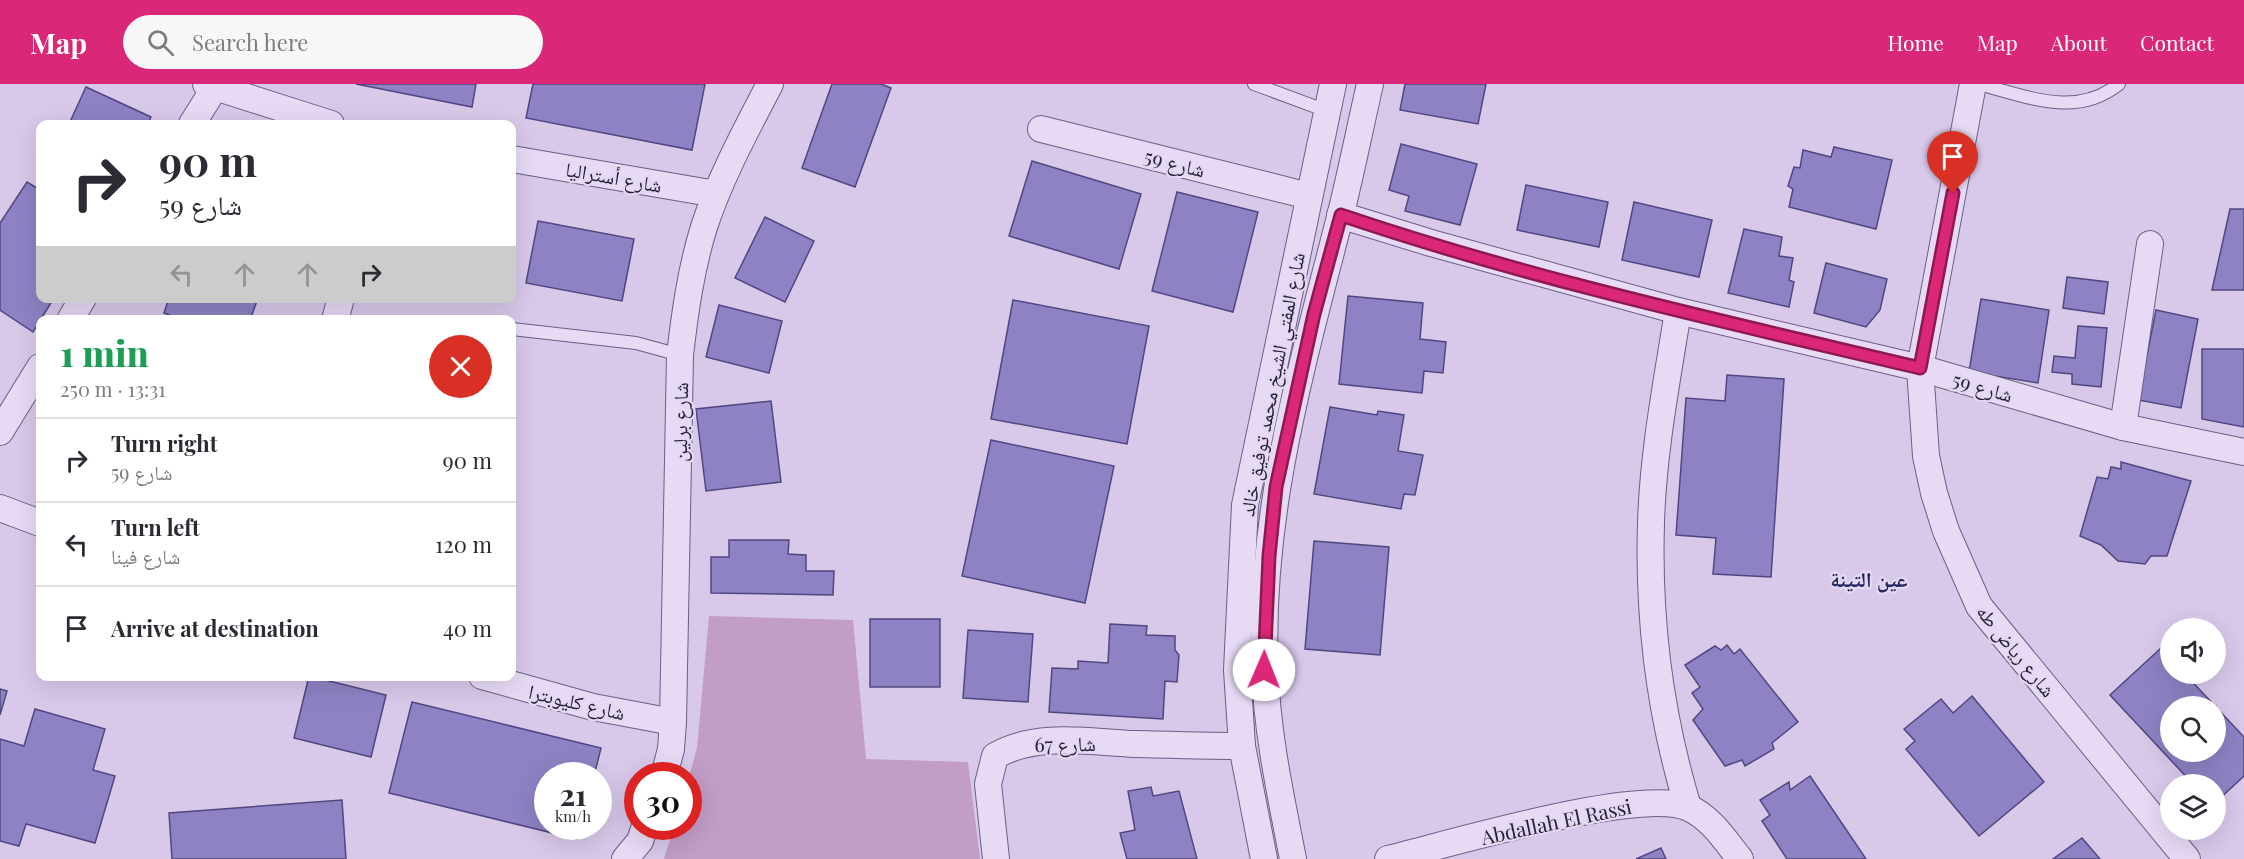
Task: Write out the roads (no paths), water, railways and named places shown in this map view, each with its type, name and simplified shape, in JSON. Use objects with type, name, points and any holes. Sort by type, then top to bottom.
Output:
[{"type":"street","name":"شارع برلين","points":[[668,762],[673,722],[680,355],[695,262],[716,194],[770,84]]},
{"type":"street","name":"شارع المفتي الشيخ محمد توفيق خالد","points":[[1264,859],[1242,746],[1238,615],[1245,505],[1334,84]]},
{"type":"street","name":"شارع المفتي الشيخ محمد توفيق خالد","points":[[1293,859],[1272,741],[1264,670],[1272,510],[1314,314],[1341,215],[1370,84]]},
{"type":"street","name":"شارع رياض طه","points":[[1975,84],[1920,368],[1926,456],[1935,493],[1946,531],[1979,606],[2187,859]]},
{"type":"street","points":[[194,120],[212,86],[318,120]]},
{"type":"street","name":"شارع 59","points":[[1041,129],[1309,196]]},
{"type":"street","name":"شارع أستراليا","points":[[516,160],[716,194]]},
{"type":"street","name":"شارع 59","points":[[1341,215],[1442,246],[1678,311],[1920,368],[2123,427],[2244,452]]},
{"type":"street","points":[[2123,427],[2150,244]]},
{"type":"street","points":[[1678,311],[1658,437],[1651,523],[1651,614],[1675,766],[1688,807]]},
{"type":"street","points":[[0,432],[36,374]]},
{"type":"street","points":[[0,508],[36,522]]},
{"type":"street","name":"شارع كليوبترا","points":[[500,681],[593,707],[673,722]]},
{"type":"street","name":"شارع 67","points":[[996,859],[988,784],[995,756],[1011,747],[1030,742],[1065,741],[1242,746]]},
{"type":"street","name":"Abdallah El Rassi","points":[[1388,859],[1614,806],[1657,803],[1688,807],[1713,825],[1740,859]]},
{"type":"lane","points":[[1254,84],[1327,111]]},
{"type":"lane","points":[[1975,84],[2060,104],[2091,101],[2119,84]]},
{"type":"lane","points":[[516,329],[636,343],[680,355]]},
{"type":"district","name":"عين التينة","points":[[1869,578]]}]
